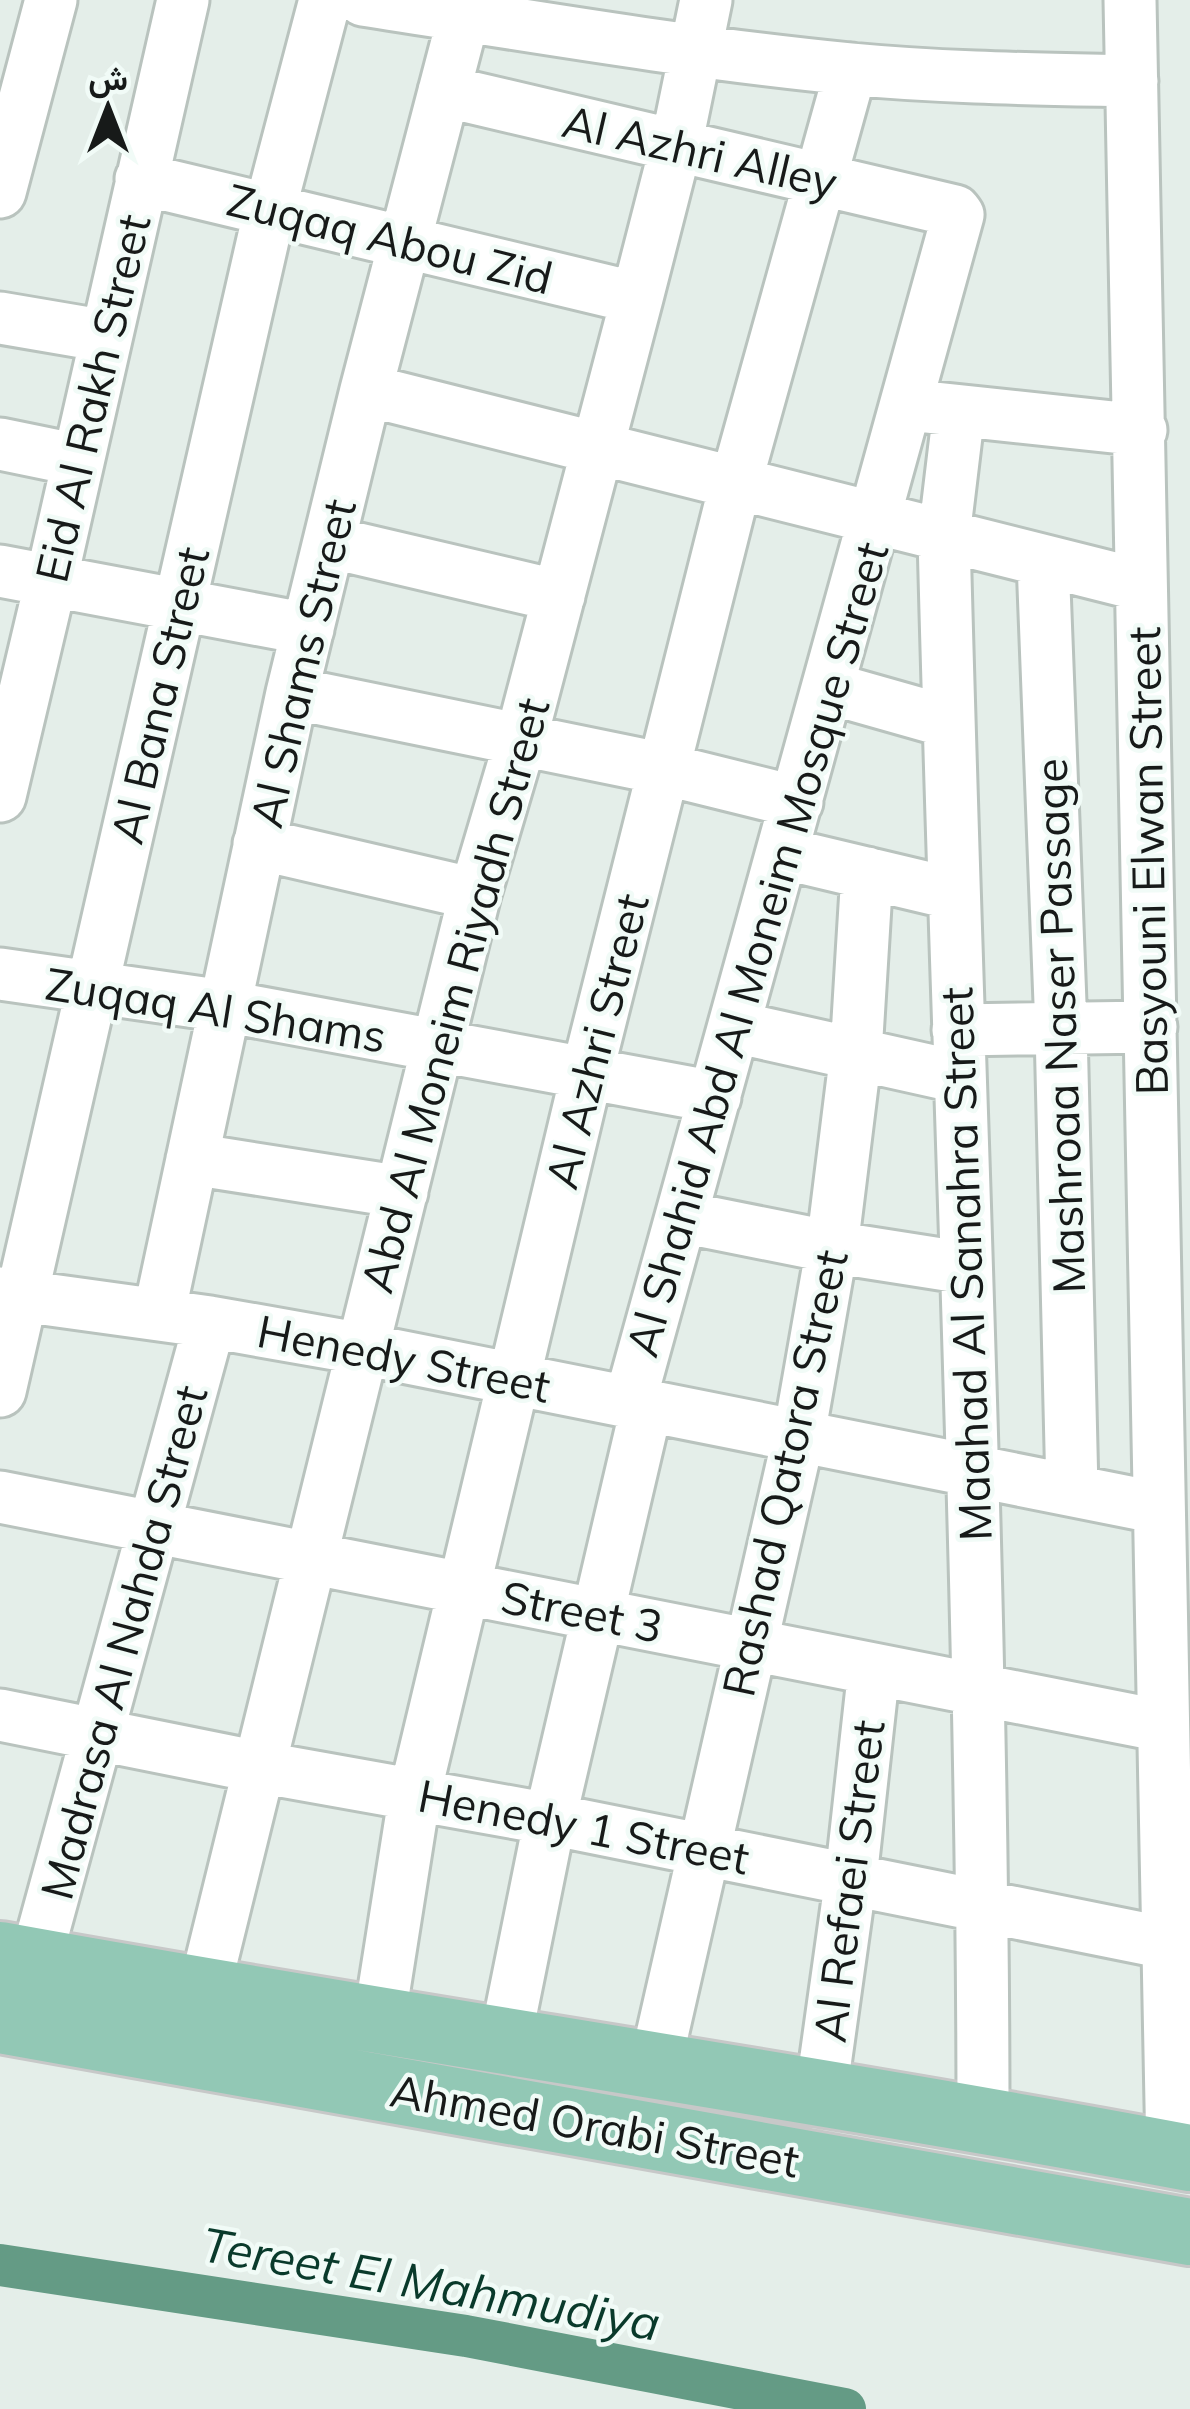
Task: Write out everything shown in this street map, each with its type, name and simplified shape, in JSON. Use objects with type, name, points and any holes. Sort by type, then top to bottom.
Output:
[{"type":"main road","name":"Ahmed Orabi Street","points":[[18,1959],[1181,2156]]},
{"type":"main road","name":"Ahmed Orabi Street","points":[[0,2020],[1190,2232]]},
{"type":"street","points":[[0,192],[50,0]]},
{"type":"street","name":"Eid Al Rakh Street","points":[[0,796],[9,720],[51,581],[183,0]]},
{"type":"street","name":"Al Bana Street","points":[[0,1391],[11,1294],[92,987],[270,209],[325,0]]},
{"type":"street","points":[[363,0],[603,17],[697,51],[850,69],[1132,81]]},
{"type":"street","name":"Abd Al Moneim Riyadh Street","points":[[204,1991],[475,894],[638,298],[706,0]]},
{"type":"street","name":"Basyouni Elwan Street","points":[[1130,0],[1166,1943],[1181,2156]]},
{"type":"street","name":"Al Shams Street","points":[[159,1314],[292,694],[466,8]]},
{"type":"street","name":"Al Azhri Street","points":[[379,2021],[415,1793],[587,1073],[736,482],[850,69]]},
{"type":"street","name":"Al Azhri Alley","points":[[445,91],[955,211]]},
{"type":"street","name":"Zuqaq Abou Zid","points":[[141,179],[638,298]]},
{"type":"street","name":"Al Shahid Abd Al Moneim Mosque Street","points":[[506,2042],[550,1819],[643,1422],[634,1387],[958,217],[955,211]]},
{"type":"street","points":[[0,318],[106,336]]},
{"type":"street","points":[[366,390],[1141,585]]},
{"type":"street","points":[[906,405],[1141,430]]},
{"type":"street","name":"Maahad Al Sanahra Street","points":[[959,411],[944,536],[973,1471],[983,2119]]},
{"type":"street","points":[[0,445],[78,460]]},
{"type":"street","points":[[329,542],[559,596]]},
{"type":"street","name":"Mashroaa Naser Passage","points":[[1043,561],[1072,1490]]},
{"type":"street","points":[[0,572],[308,629]]},
{"type":"street","points":[[829,688],[949,722]]},
{"type":"street","points":[[292,694],[664,769],[797,802]]},
{"type":"street","points":[[259,844],[475,894]]},
{"type":"street","points":[[782,853],[953,894]]},
{"type":"street","name":"Rashad Qatora Street","points":[[655,2066],[799,1435],[832,1247],[856,1053],[867,873]]},
{"type":"street","name":"Zuqaq Al Shams","points":[[0,974],[224,1006],[715,1097]]},
{"type":"street","points":[[734,1027],[856,1053],[958,1053],[1061,1029],[1151,1027]]},
{"type":"street","points":[[192,1159],[402,1192]]},
{"type":"street","points":[[682,1216],[966,1268]]},
{"type":"street","name":"Henedy Street","points":[[11,1294],[210,1322],[514,1377],[1159,1508]]},
{"type":"street","name":"Madrasa Al Nahda Street","points":[[18,1959],[98,1733],[210,1322]]},
{"type":"street","name":"Street 3","points":[[0,1497],[1163,1726]]},
{"type":"street","name":"Al Refaei Street","points":[[821,2092],[874,1669]]},
{"type":"street","name":"Henedy 1 Street","points":[[0,1715],[1166,1943]]},
{"type":"waterway","name":"Tereet El Mahmudiya","points":[[0,2265],[466,2336],[845,2409]]}]
